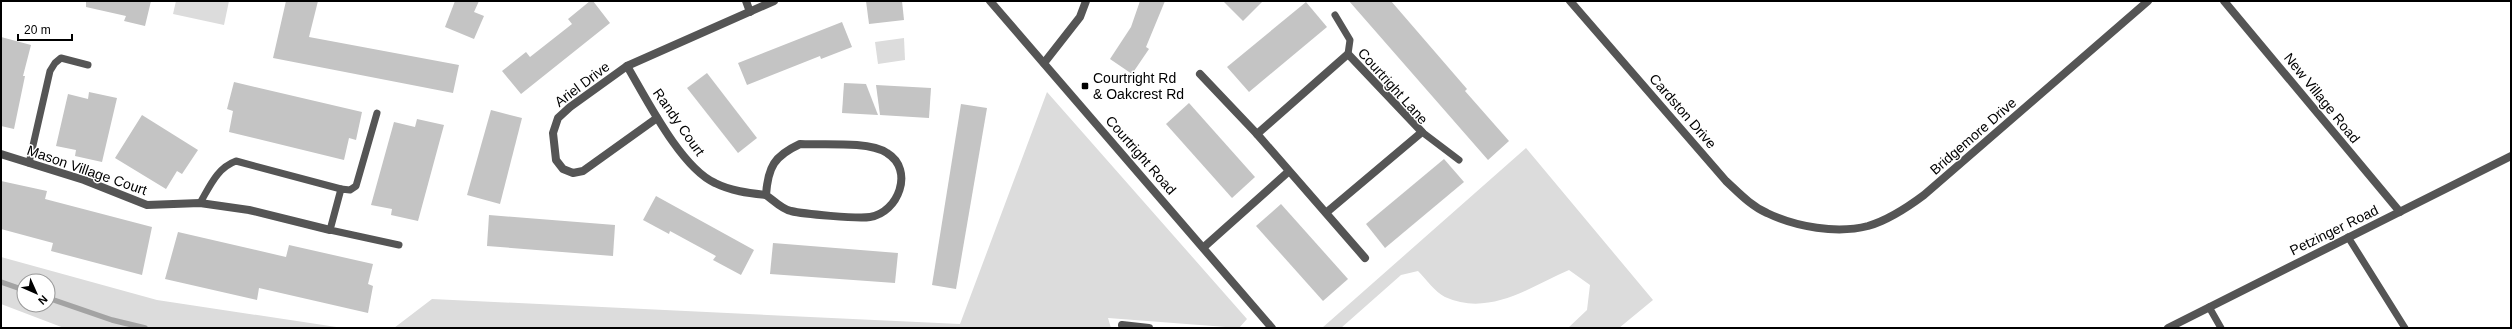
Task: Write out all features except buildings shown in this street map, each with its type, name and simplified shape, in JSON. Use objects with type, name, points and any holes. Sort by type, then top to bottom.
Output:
[{"type":"street","points":[[746,1],[750,12]]},
{"type":"street","name":"Ariel Drive","points":[[657,118],[583,171],[573,173],[562,169],[556,160],[553,133],[558,118],[570,107],[627,66],[774,1]]},
{"type":"street","name":"Courtright Road","points":[[990,1],[1204,247],[1272,328]]},
{"type":"street","points":[[1044,63],[1080,17],[1086,1]]},
{"type":"street","name":"Cardston Drive","points":[[1570,1],[1726,181],[1746,199],[1766,213],[1789,222]]},
{"type":"street","name":"Bridgemore Drive","points":[[1789,222],[1815,227],[1868,226],[1908,207],[2148,1]]},
{"type":"street","name":"New Village Road","points":[[2224,1],[2400,212]]},
{"type":"street","name":"Courtright Lane","points":[[1257,134],[1348,54],[1422,132],[1327,212]]},
{"type":"street","name":"Randy Court","points":[[627,66],[657,118],[689,163],[713,183],[744,193],[766,195],[789,211],[870,217],[885,211],[893,203],[902,184],[900,167],[888,153],[871,147],[800,144],[785,151],[773,163],[767,178],[766,195]]},
{"type":"street","points":[[1200,74],[1257,134],[1288,172],[1327,212],[1365,258]]},
{"type":"street","name":"Mason Village Court","points":[[1,154],[84,180],[147,205],[200,203],[249,210],[330,230]]},
{"type":"street","name":"Petzinger Road","points":[[2168,328],[2511,156]]},
{"type":"street","points":[[1204,247],[1288,172]]},
{"type":"street","points":[[1122,325],[1149,328]]},
{"type":"lane","points":[[1335,15],[1350,40],[1348,54]]},
{"type":"lane","points":[[28,163],[50,71],[55,63],[61,58],[88,65]]},
{"type":"lane","points":[[200,203],[215,176],[227,165],[236,161],[350,190],[356,186],[377,113]]},
{"type":"lane","points":[[1422,132],[1459,160]]},
{"type":"lane","points":[[341,188],[330,230],[399,245]]},
{"type":"lane","points":[[2348,238],[2405,328]]},
{"type":"lane","points":[[2209,307],[2221,328]]},
{"type":"shaded area","points":[[176,1],[229,1],[224,25],[173,14]]},
{"type":"shaded area","points":[[904,38],[905,60],[878,64],[875,42]]},
{"type":"shaded area","points":[[1047,92],[1247,319],[1239,328],[1108,318],[1111,328],[394,328],[432,299],[960,324]]},
{"type":"shaded area","points":[[1526,148],[1653,300],[1619,328],[1568,328],[1587,310],[1590,285],[1569,270],[1509,297],[1493,302],[1477,304],[1461,302],[1441,295],[1418,271],[1401,275],[1341,328],[1322,328]]},
{"type":"shaded area","points":[[1,257],[157,300],[343,328],[64,328],[25,313],[56,313],[56,273],[16,273],[16,310],[1,304]]},
{"type":"waterway","points":[[1,282],[16,287]]},
{"type":"waterway","points":[[56,301],[112,320],[145,328]]},
{"type":"place","name":"Courtright Rd & Oakcrest Rd","points":[[1085,86]]}]
